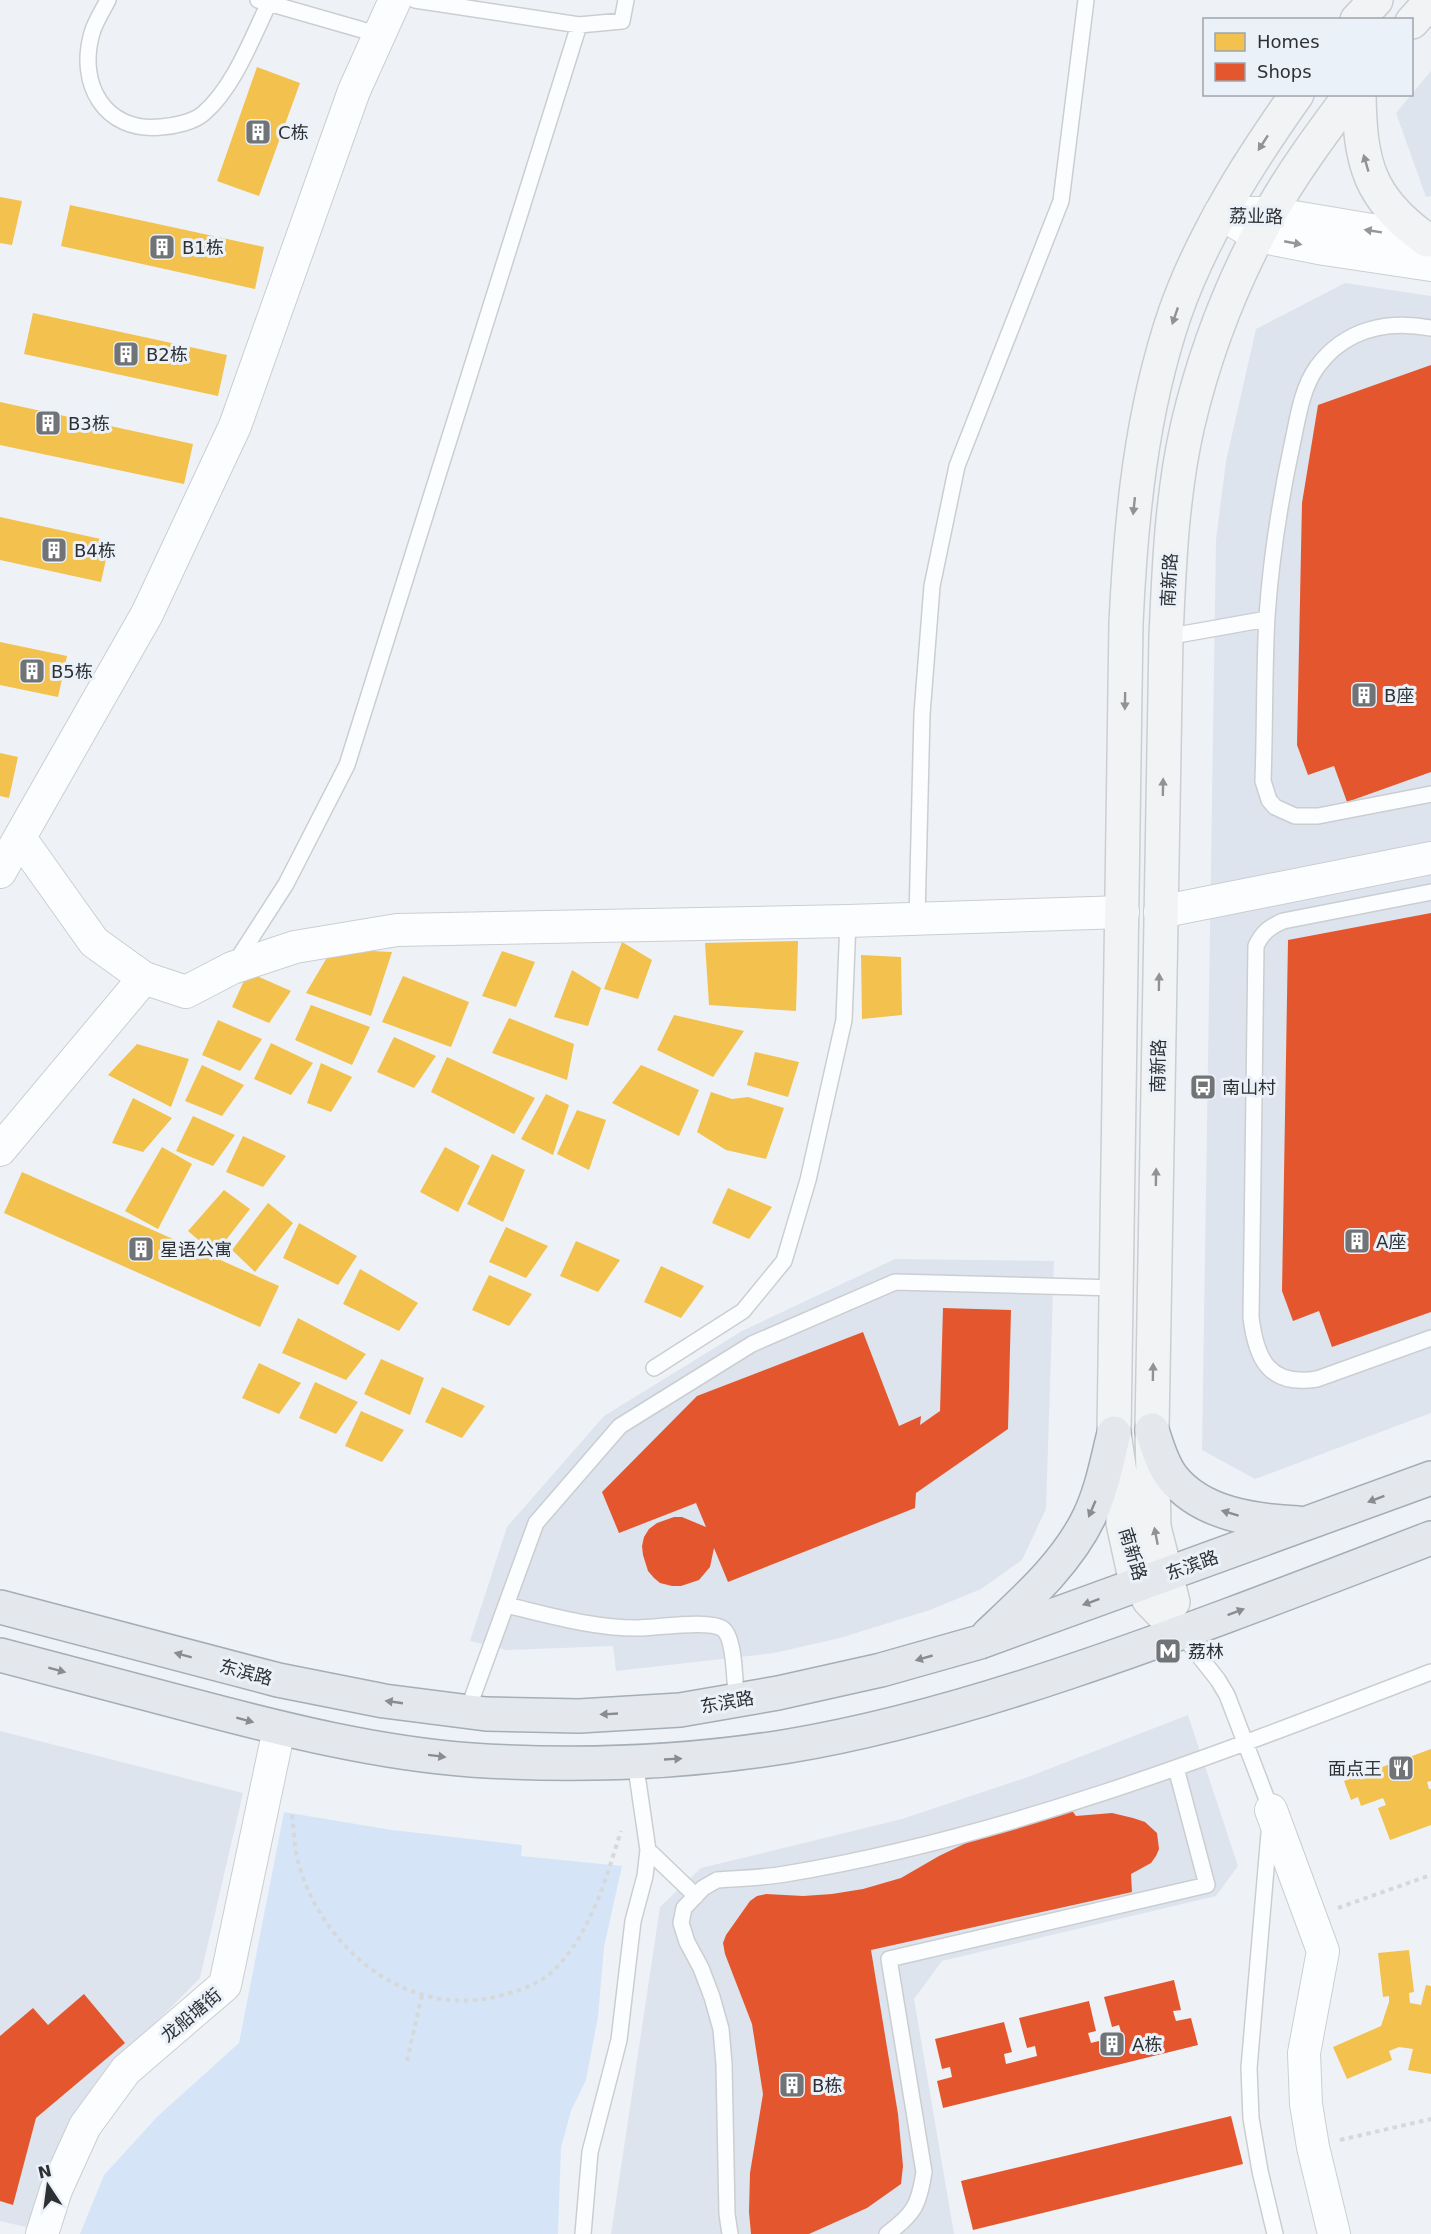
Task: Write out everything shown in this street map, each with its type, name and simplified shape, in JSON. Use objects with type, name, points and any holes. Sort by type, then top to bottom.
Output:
[{"type":"main road","points":[[1359,18],[1376,0]]},
{"type":"main road","points":[[1413,21],[1431,1]]},
{"type":"main road","name":"南新路","points":[[1153,1580],[1133,1569],[1124,1534],[1122,1485],[1114,1433],[1126,622],[1130,550],[1144,431],[1176,312],[1220,213],[1264,141],[1296,96]]},
{"type":"main road","name":"南新路","points":[[1182,1633],[1153,1580],[1152,1430],[1161,912],[1166,637],[1172,526],[1188,424],[1221,319],[1264,224],[1317,140],[1350,96]]},
{"type":"main road","points":[[1359,96],[1359,127],[1363,153],[1371,180],[1385,203],[1430,248]]},
{"type":"main road","points":[[1152,1430],[1171,1475],[1184,1490],[1207,1506],[1274,1522],[1309,1524]]},
{"type":"main road","points":[[980,1642],[1022,1602],[1071,1546],[1089,1518],[1100,1491],[1114,1433]]},
{"type":"main road","name":"东滨路","points":[[0,1607],[278,1680],[384,1701],[467,1712],[579,1716],[680,1710],[880,1670],[980,1642],[1431,1478]]},
{"type":"main road","points":[[0,1655],[279,1729],[369,1747],[468,1760],[578,1765],[683,1759],[789,1746],[938,1713],[1002,1694],[1182,1633],[1431,1538]]},
{"type":"street","points":[[0,872],[10,836],[147,614],[235,426],[354,91],[395,0]]},
{"type":"street","name":"荔业路","points":[[1220,213],[1264,224],[1430,248]]},
{"type":"street","points":[[10,836],[94,942],[144,978],[186,992],[232,968],[295,947],[397,930],[848,921],[1123,912]]},
{"type":"street","points":[[1161,912],[1431,858]]},
{"type":"street","points":[[0,1150],[144,978]]},
{"type":"street","name":"龙船塘街","points":[[42,2234],[56,2190],[85,2126],[126,2070],[225,1985],[279,1729]]},
{"type":"street","points":[[1271,1810],[1323,1951],[1304,2053],[1306,2103],[1313,2147],[1334,2234]]},
{"type":"lane","points":[[108,0],[92,32],[87,61],[91,87],[104,110],[124,122],[147,129],[174,126],[203,115],[224,93],[263,2],[380,35]]},
{"type":"lane","points":[[415,0],[579,25],[622,21],[626,0]]},
{"type":"lane","points":[[917,919],[922,714],[932,586],[957,466],[1061,201],[1086,0]]},
{"type":"lane","points":[[232,968],[286,884],[347,765],[579,25]]},
{"type":"lane","points":[[1431,328],[1401,324],[1377,327],[1351,337],[1334,349],[1318,366],[1305,388],[1278,520],[1267,619],[1263,781],[1269,800],[1284,812],[1295,816],[1318,816],[1431,794]]},
{"type":"lane","points":[[1166,637],[1267,619]]},
{"type":"lane","points":[[1431,892],[1283,921],[1270,927],[1261,936],[1256,946],[1251,1317],[1257,1346],[1267,1367],[1287,1380],[1303,1382],[1431,1338]]},
{"type":"lane","points":[[654,1368],[742,1311],[784,1261],[808,1180],[844,1020],[848,921]]},
{"type":"lane","points":[[467,1712],[536,1523],[620,1426],[752,1344],[895,1282],[1117,1288]]},
{"type":"lane","points":[[506,1605],[583,1624],[636,1628],[712,1625],[724,1630],[731,1642],[736,1700]]},
{"type":"lane","points":[[1182,1633],[1218,1680],[1271,1810],[1249,2068],[1251,2118],[1256,2150],[1275,2234]]},
{"type":"lane","points":[[730,2234],[727,2214],[724,2064],[721,2029],[712,1997],[701,1968],[687,1942],[681,1923],[684,1908],[709,1883],[717,1880],[783,1874],[872,1857],[1023,1817],[1245,1744],[1431,1672]]},
{"type":"lane","points":[[583,2234],[590,2152],[619,2040],[633,1921],[645,1876],[648,1850],[635,1761]]},
{"type":"lane","points":[[887,2234],[907,2219],[920,2198],[924,2172],[889,1959],[1207,1885],[1176,1768]]},
{"type":"lane","points":[[648,1850],[696,1896]]},
{"type":"path","points":[[291,1804],[299,1864],[310,1892],[326,1920],[349,1950],[371,1970],[398,1987],[448,2001],[478,2000],[513,1994],[550,1974],[575,1947],[590,1918],[621,1831]]},
{"type":"path","points":[[1312,1917],[1431,1875]]},
{"type":"path","points":[[407,2061],[422,1995]]},
{"type":"path","points":[[1313,2147],[1431,2119]]},
{"type":"shaded area","points":[[1431,71],[1431,196],[1426,197],[1396,113],[1410,96],[1413,96],[1413,93]]},
{"type":"shaded area","points":[[1345,283],[1431,296],[1431,1413],[1255,1479],[1202,1450],[1216,540],[1226,461],[1256,329]]},
{"type":"shaded area","points":[[895,1259],[1054,1261],[1046,1509],[1022,1560],[981,1589],[930,1610],[840,1638],[774,1653],[616,1671],[613,1646],[507,1650],[470,1641],[507,1527],[604,1416],[742,1331]]},
{"type":"shaded area","points":[[1188,1715],[1238,1866],[1216,1896],[942,1961],[914,1999],[954,2234],[611,2234],[660,1907],[701,1868],[902,1819],[1028,1777]]},
{"type":"shaded area","points":[[0,1731],[243,1793],[200,1978],[100,2079],[26,2227],[0,2221]]},
{"type":"shaded area","points":[[284,1812],[392,1830],[522,1845],[521,1856],[622,1866],[604,1947],[598,2017],[586,2080],[571,2111],[561,2148],[558,2234],[80,2234],[104,2175],[158,2116],[239,2043]]},
{"type":"building: Homes","name":"C栋","points":[[257,67],[300,83],[259,196],[217,181]]},
{"type":"building: Homes","points":[[0,197],[22,201],[12,245],[0,243]]},
{"type":"building: Homes","name":"B1栋","points":[[70,205],[264,247],[255,289],[61,246]]},
{"type":"building: Homes","name":"B2栋","points":[[33,313],[227,355],[218,396],[24,354]]},
{"type":"building: Homes","name":"B3栋","points":[[0,402],[193,444],[184,484],[0,445]]},
{"type":"building: Homes","name":"B4栋","points":[[0,517],[110,541],[101,582],[0,560]]},
{"type":"building: Homes","name":"B5栋","points":[[0,642],[67,656],[58,697],[0,685]]},
{"type":"building: Homes","points":[[0,753],[18,757],[9,798],[0,796]]},
{"type":"building: Homes","points":[[798,941],[796,1011],[709,1005],[705,943]]},
{"type":"building: Homes","points":[[622,942],[652,960],[638,999],[604,989]]},
{"type":"building: Homes","points":[[332,949],[392,952],[371,1016],[306,993]]},
{"type":"building: Homes","points":[[502,951],[535,962],[516,1007],[482,996]]},
{"type":"building: Homes","points":[[861,955],[901,957],[902,1015],[862,1019]]},
{"type":"building: Homes","points":[[572,970],[601,988],[588,1026],[554,1017]]},
{"type":"building: Homes","points":[[248,972],[291,991],[269,1023],[232,1007]]},
{"type":"building: Homes","points":[[403,976],[469,1002],[451,1047],[382,1022]]},
{"type":"building: Homes","points":[[311,1005],[370,1027],[352,1065],[295,1040]]},
{"type":"building: Homes","points":[[674,1015],[744,1031],[713,1077],[657,1050]]},
{"type":"building: Homes","points":[[509,1018],[574,1044],[567,1080],[492,1053]]},
{"type":"building: Homes","points":[[218,1020],[262,1039],[240,1071],[202,1055]]},
{"type":"building: Homes","points":[[394,1037],[436,1056],[414,1088],[377,1072]]},
{"type":"building: Homes","points":[[271,1043],[313,1063],[291,1095],[254,1079]]},
{"type":"building: Homes","points":[[137,1044],[189,1059],[171,1107],[108,1075]]},
{"type":"building: Homes","points":[[755,1052],[799,1062],[788,1097],[747,1085]]},
{"type":"building: Homes","points":[[447,1057],[535,1098],[514,1134],[431,1092]]},
{"type":"building: Homes","points":[[321,1063],[352,1077],[331,1112],[307,1103]]},
{"type":"building: Homes","points":[[202,1065],[244,1085],[222,1116],[185,1101]]},
{"type":"building: Homes","points":[[641,1065],[699,1090],[679,1136],[612,1103]]},
{"type":"building: Homes","points":[[711,1092],[732,1099],[748,1097],[784,1108],[766,1159],[726,1150],[697,1132]]},
{"type":"building: Homes","points":[[546,1094],[569,1105],[553,1155],[521,1139]]},
{"type":"building: Homes","points":[[133,1098],[172,1118],[143,1152],[112,1143]]},
{"type":"building: Homes","points":[[577,1110],[606,1120],[589,1170],[557,1154]]},
{"type":"building: Homes","points":[[193,1116],[235,1135],[213,1166],[176,1151]]},
{"type":"building: Homes","points":[[243,1136],[286,1156],[263,1187],[226,1172]]},
{"type":"building: Homes","points":[[162,1147],[192,1164],[158,1229],[125,1211]]},
{"type":"building: Homes","points":[[445,1147],[480,1166],[458,1212],[420,1192]]},
{"type":"building: Homes","points":[[492,1154],[525,1170],[503,1222],[467,1204]]},
{"type":"building: Homes","name":"星语公寓","points":[[22,1172],[279,1286],[260,1327],[4,1213]]},
{"type":"building: Homes","points":[[728,1188],[772,1207],[749,1239],[712,1223]]},
{"type":"building: Homes","points":[[224,1190],[250,1209],[215,1254],[188,1231]]},
{"type":"building: Homes","points":[[268,1203],[293,1223],[255,1272],[232,1250]]},
{"type":"building: Homes","points":[[299,1223],[357,1256],[338,1285],[283,1258]]},
{"type":"building: Homes","points":[[506,1227],[548,1246],[526,1278],[489,1262]]},
{"type":"building: Homes","points":[[576,1241],[620,1260],[598,1292],[560,1276]]},
{"type":"building: Homes","points":[[661,1266],[704,1286],[681,1318],[644,1302]]},
{"type":"building: Homes","points":[[360,1269],[418,1303],[399,1331],[343,1304]]},
{"type":"building: Homes","points":[[489,1275],[532,1294],[509,1326],[472,1310]]},
{"type":"building: Homes","points":[[298,1318],[366,1354],[346,1380],[282,1353]]},
{"type":"building: Homes","points":[[381,1359],[424,1378],[410,1415],[364,1394]]},
{"type":"building: Homes","points":[[259,1363],[301,1383],[279,1414],[242,1398]]},
{"type":"building: Homes","points":[[315,1382],[358,1402],[336,1434],[299,1418]]},
{"type":"building: Homes","points":[[442,1387],[485,1406],[462,1438],[425,1422]]},
{"type":"building: Homes","points":[[361,1411],[404,1430],[382,1462],[345,1446]]},
{"type":"building: Homes","points":[[1431,1749],[1431,1781],[1427,1782],[1431,1789],[1431,1825],[1390,1840],[1378,1808],[1386,1805],[1383,1798],[1361,1806],[1358,1797],[1351,1800],[1344,1781]]},
{"type":"building: Homes","points":[[1409,1950],[1414,1992],[1409,1993],[1410,2003],[1421,2005],[1426,1985],[1431,1986],[1431,2074],[1408,2070],[1413,2049],[1399,2047],[1389,2051],[1392,2060],[1347,2079],[1333,2047],[1381,2026],[1389,2002],[1389,1996],[1383,1997],[1378,1953]]},
{"type":"building: Shops","points":[[1431,365],[1431,772],[1347,802],[1334,766],[1308,775],[1297,745],[1302,503],[1318,405]]},
{"type":"building: Shops","points":[[1431,913],[1431,1312],[1332,1347],[1319,1311],[1293,1321],[1282,1291],[1288,940]]},
{"type":"building: Shops","points":[[943,1308],[1011,1310],[1008,1429],[916,1493],[915,1508],[728,1582],[714,1548],[710,1567],[699,1580],[681,1586],[672,1586],[660,1583],[654,1578],[648,1571],[643,1555],[644,1537],[657,1523],[674,1517],[682,1517],[706,1527],[696,1503],[619,1533],[602,1492],[697,1396],[863,1332],[899,1426],[921,1416],[920,1425],[940,1411]]},
{"type":"building: Shops","points":[[1068,1811],[1073,1812],[1076,1816],[1112,1813],[1133,1818],[1145,1822],[1157,1833],[1159,1849],[1151,1863],[1131,1874],[1132,1892],[871,1950],[898,2114],[903,2166],[901,2184],[867,2208],[809,2234],[751,2234],[750,2173],[763,2094],[752,2024],[725,1954],[723,1943],[726,1935],[750,1901],[766,1894],[803,1896],[863,1889],[901,1878],[939,1856],[991,1831]]},
{"type":"building: Shops","name":"A栋","points":[[1174,1980],[1181,2010],[1173,2011],[1176,2021],[1191,2018],[1198,2045],[943,2108],[937,2081],[952,2077],[950,2067],[942,2069],[935,2039],[1004,2022],[1012,2052],[1004,2054],[1006,2064],[1037,2056],[1035,2046],[1027,2048],[1019,2018],[1089,2001],[1096,2031],[1088,2033],[1091,2043],[1122,2035],[1119,2025],[1112,2027],[1104,1997]]},
{"type":"building: Shops","points":[[84,1994],[125,2043],[36,2118],[13,2205],[0,2201],[0,2036],[33,2008],[48,2025]]},
{"type":"building: Shops","points":[[1231,2116],[1243,2164],[973,2230],[961,2181]]},
{"type":"place","name":"C栋","points":[[258,132]]},
{"type":"place","name":"B1栋","points":[[162,247]]},
{"type":"place","name":"B2栋","points":[[126,354]]},
{"type":"place","name":"B3栋","points":[[48,423]]},
{"type":"place","name":"B4栋","points":[[54,550]]},
{"type":"place","name":"B5栋","points":[[32,671]]},
{"type":"place","name":"B座","points":[[1364,695]]},
{"type":"place","name":"南山村","points":[[1203,1087]]},
{"type":"place","name":"A座","points":[[1357,1241]]},
{"type":"place","name":"星语公寓","points":[[141,1249]]},
{"type":"place","name":"荔林","points":[[1168,1651]]},
{"type":"place","name":"面点王","points":[[1401,1768]]},
{"type":"place","name":"A栋","points":[[1112,2044]]},
{"type":"place","name":"B栋","points":[[792,2085]]}]
